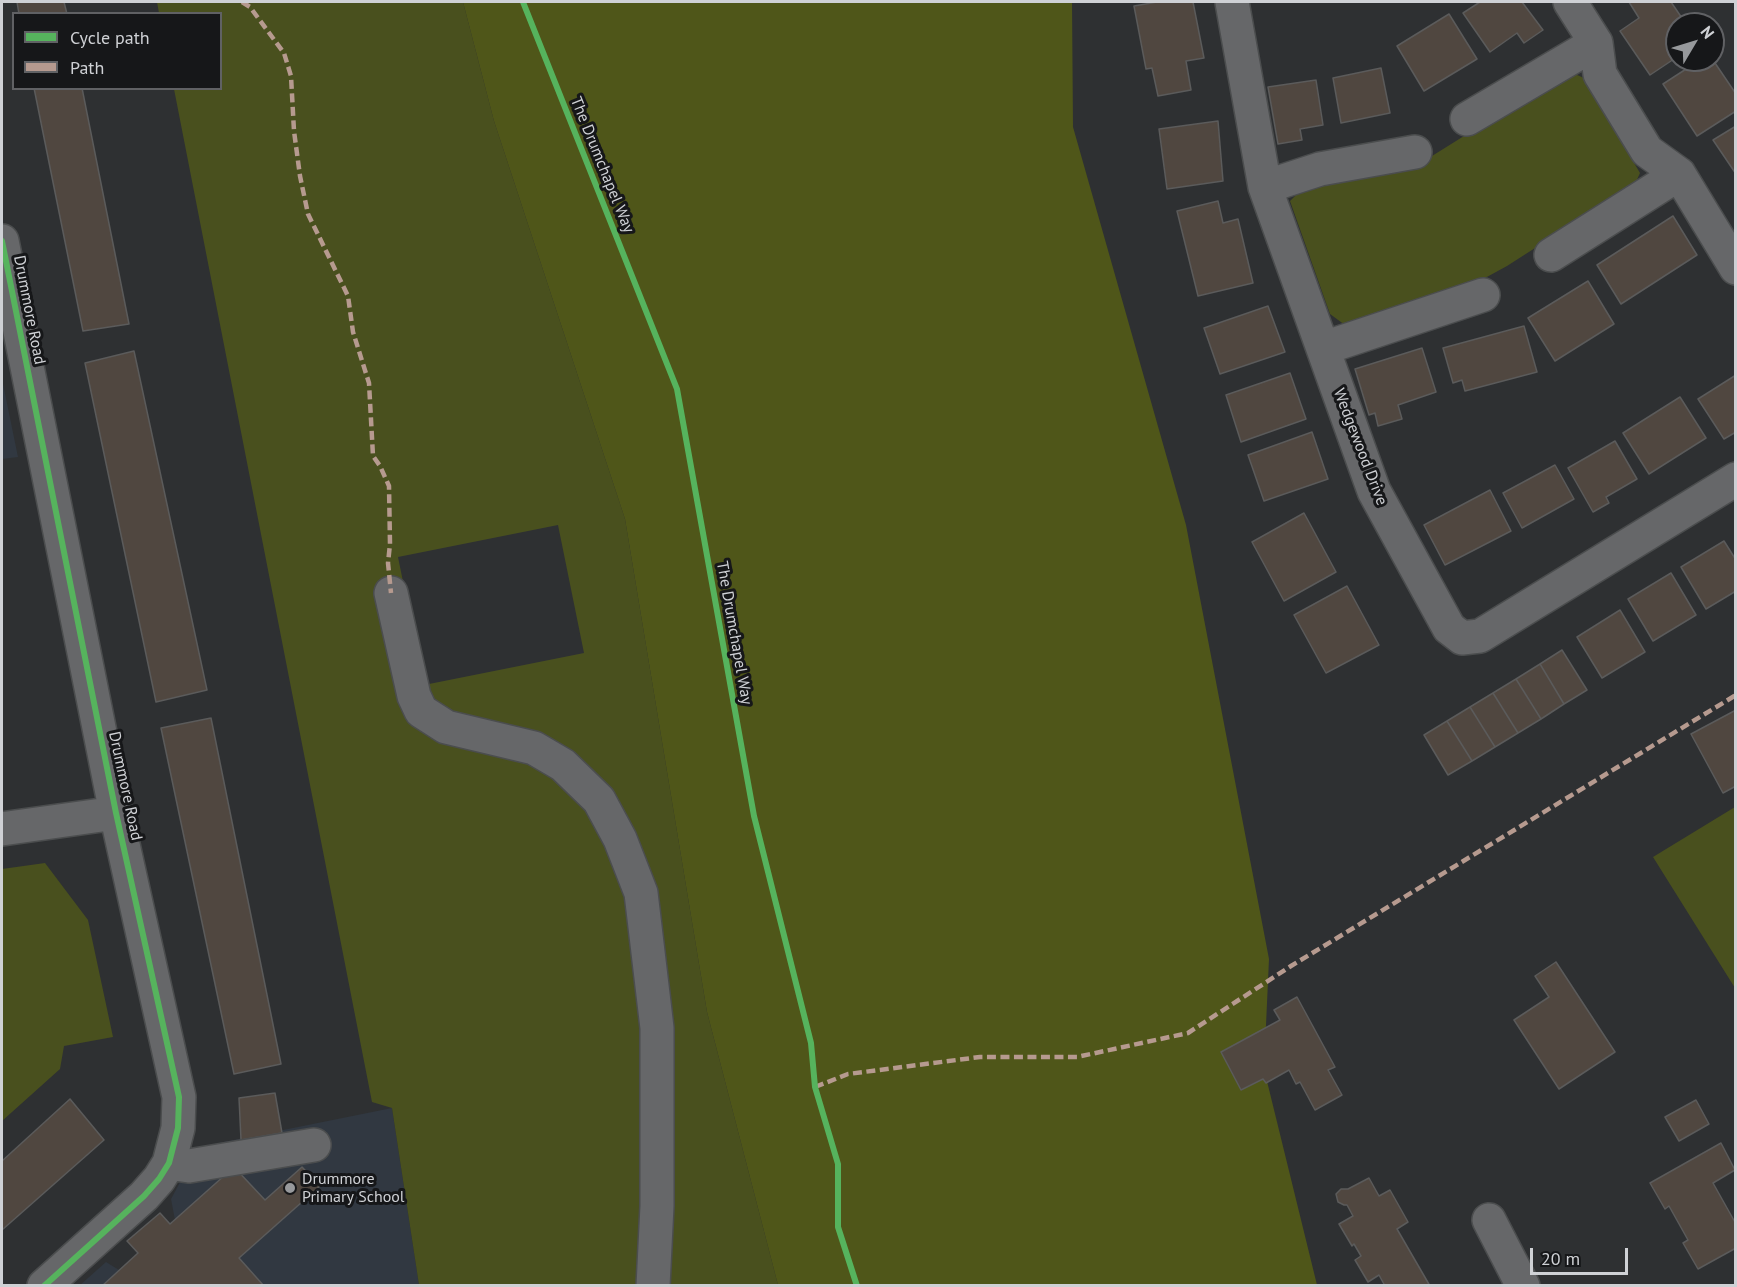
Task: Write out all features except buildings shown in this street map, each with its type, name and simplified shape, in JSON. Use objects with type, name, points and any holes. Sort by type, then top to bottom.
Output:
[{"type":"street","name":"Wedgewood Drive","points":[[1232,2],[1265,187],[1374,491],[1449,628],[1462,638],[1480,636],[1736,479]]},
{"type":"street","points":[[1570,2],[1596,43],[1600,74],[1647,151],[1679,174],[1736,268]]},
{"type":"street","points":[[1467,119],[1596,43]]},
{"type":"street","points":[[1265,187],[1320,169],[1415,152]]},
{"type":"street","points":[[1551,255],[1679,174]]},
{"type":"street","name":"Drummore Road","points":[[2,241],[116,813],[179,1097],[178,1128],[169,1163],[159,1179],[144,1196],[44,1286]]},
{"type":"street","points":[[1324,348],[1482,295]]},
{"type":"street","points":[[391,593],[414,696],[421,711],[446,727],[534,748],[563,765],[599,800],[620,839],[641,893],[657,1028],[657,1206],[653,1286]]},
{"type":"street","points":[[2,829],[116,813]]},
{"type":"street","points":[[169,1163],[189,1166],[314,1145]]},
{"type":"street","points":[[1489,1220],[1522,1286]]},
{"type":"shaded area","points":[[2,379],[18,457],[2,459]]},
{"type":"shaded area","name":"Drummore Primary School","points":[[392,1108],[419,1285],[79,1286],[106,1262],[119,1270],[138,1253],[127,1241],[160,1213],[170,1224],[175,1220],[171,1199],[199,1147]]},
{"type":"green space","points":[[157,2],[463,2],[494,121],[625,519],[707,1012],[778,1285],[419,1285],[392,1108],[372,1102],[174,90],[222,90],[222,12],[159,12]],"holes":[[[558,525],[584,653],[424,685],[398,557]]]},
{"type":"green space","points":[[463,2],[1072,2],[1073,127],[1186,525],[1269,959],[1264,1069],[1317,1285],[778,1285],[707,1012],[625,519],[494,121]]},
{"type":"green space","points":[[1568,71],[1584,78],[1640,173],[1635,184],[1507,266],[1474,284],[1345,325],[1330,314],[1290,201],[1303,188],[1415,165]]},
{"type":"green space","points":[[1735,807],[1735,988],[1653,857]]},
{"type":"green space","points":[[45,863],[88,920],[113,1037],[64,1046],[60,1069],[2,1121],[2,869]]},
{"type":"marked path","points":[[242,2],[250,7],[284,53],[291,76],[294,131],[308,214],[348,296],[353,332],[369,383],[373,456],[389,486],[388,563],[391,593]]},
{"type":"marked path","points":[[815,1087],[848,1074],[980,1057],[1077,1057],[1188,1033],[1291,966],[1736,695]]},
{"type":"cycle path","name":"The Drumchapel Way","points":[[523,2],[677,389],[754,816],[811,1043],[815,1087],[838,1164],[838,1227],[857,1286]]},
{"type":"cycle path","points":[[2,241],[116,813],[179,1097],[178,1128],[169,1163],[159,1179],[144,1196],[44,1286]]},
{"type":"place","name":"Drummore Primary School","points":[[290,1188]]}]
